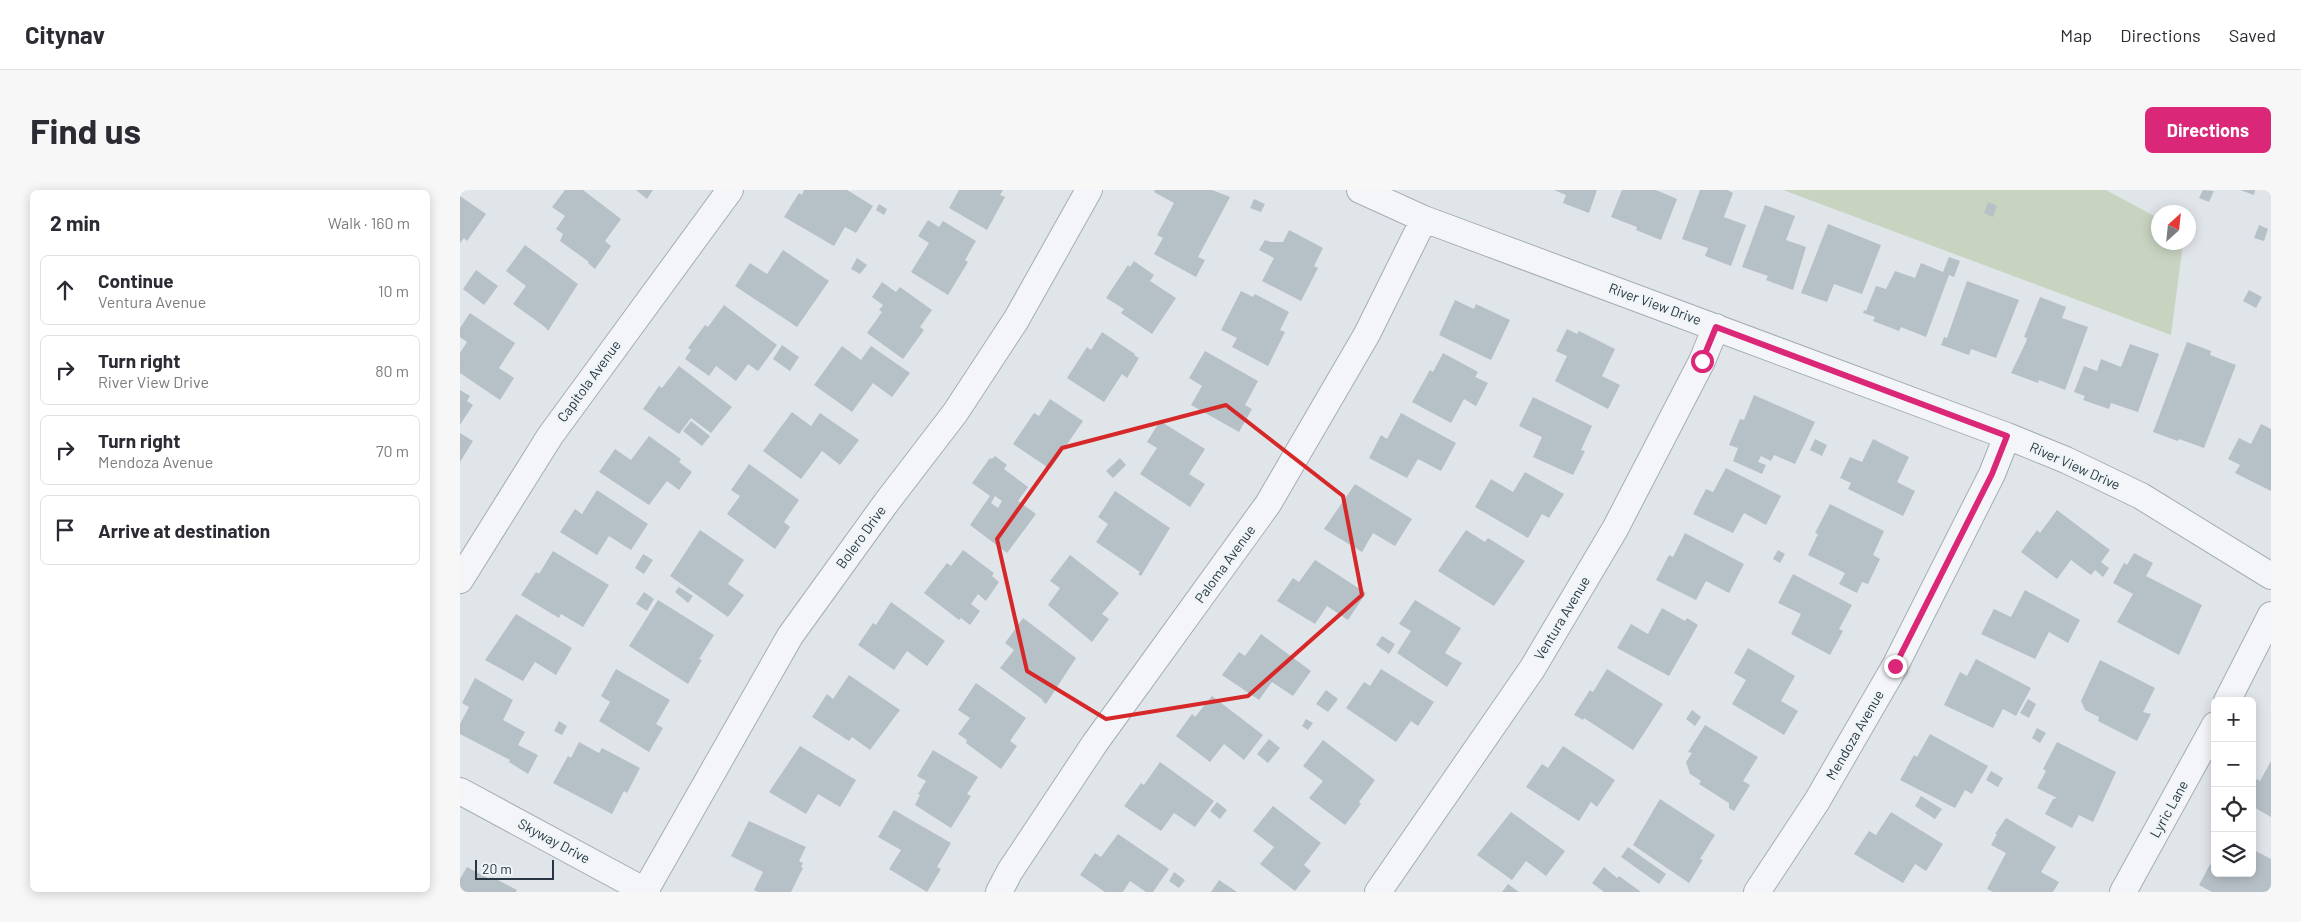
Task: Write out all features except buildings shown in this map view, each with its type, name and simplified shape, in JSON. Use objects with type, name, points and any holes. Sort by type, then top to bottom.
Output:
[{"type":"street","name":"Capitola Avenue","points":[[460,580],[550,436],[624,331],[730,190]]},
{"type":"street","name":"Bolero Drive","points":[[646,892],[790,636],[886,503],[955,413],[1016,320],[1089,190]]},
{"type":"street","name":"River View Drive","points":[[1360,190],[1424,219],[2007,436],[2066,460],[2141,496],[2271,576]]},
{"type":"street","name":"Paloma Avenue","points":[[1000,892],[1010,872],[1095,743],[1268,504],[1367,334],[1424,219]]},
{"type":"street","name":"Ventura Avenue","points":[[1378,892],[1532,669],[1615,529],[1702,361],[1716,327]]},
{"type":"street","name":"Mendoza Avenue","points":[[1757,892],[1817,801],[1895,666],[1992,474],[2007,436]]},
{"type":"street","points":[[2229,697],[2271,615]]},
{"type":"street","name":"Lyric Lane","points":[[2123,892],[2211,732]]},
{"type":"street","name":"Skyway Drive","points":[[460,791],[646,892]]},
{"type":"highlighted area","points":[[1226,405],[1343,496],[1362,595],[1248,696],[1106,719],[1027,671],[997,539],[1062,448]]},
{"type":"green space","points":[[1783,190],[2106,190],[2151,214],[2151,250],[2182,250],[2171,335]]},
{"type":"route","points":[[1702,361],[1716,327],[2007,436],[1992,474],[1895,666]]}]
